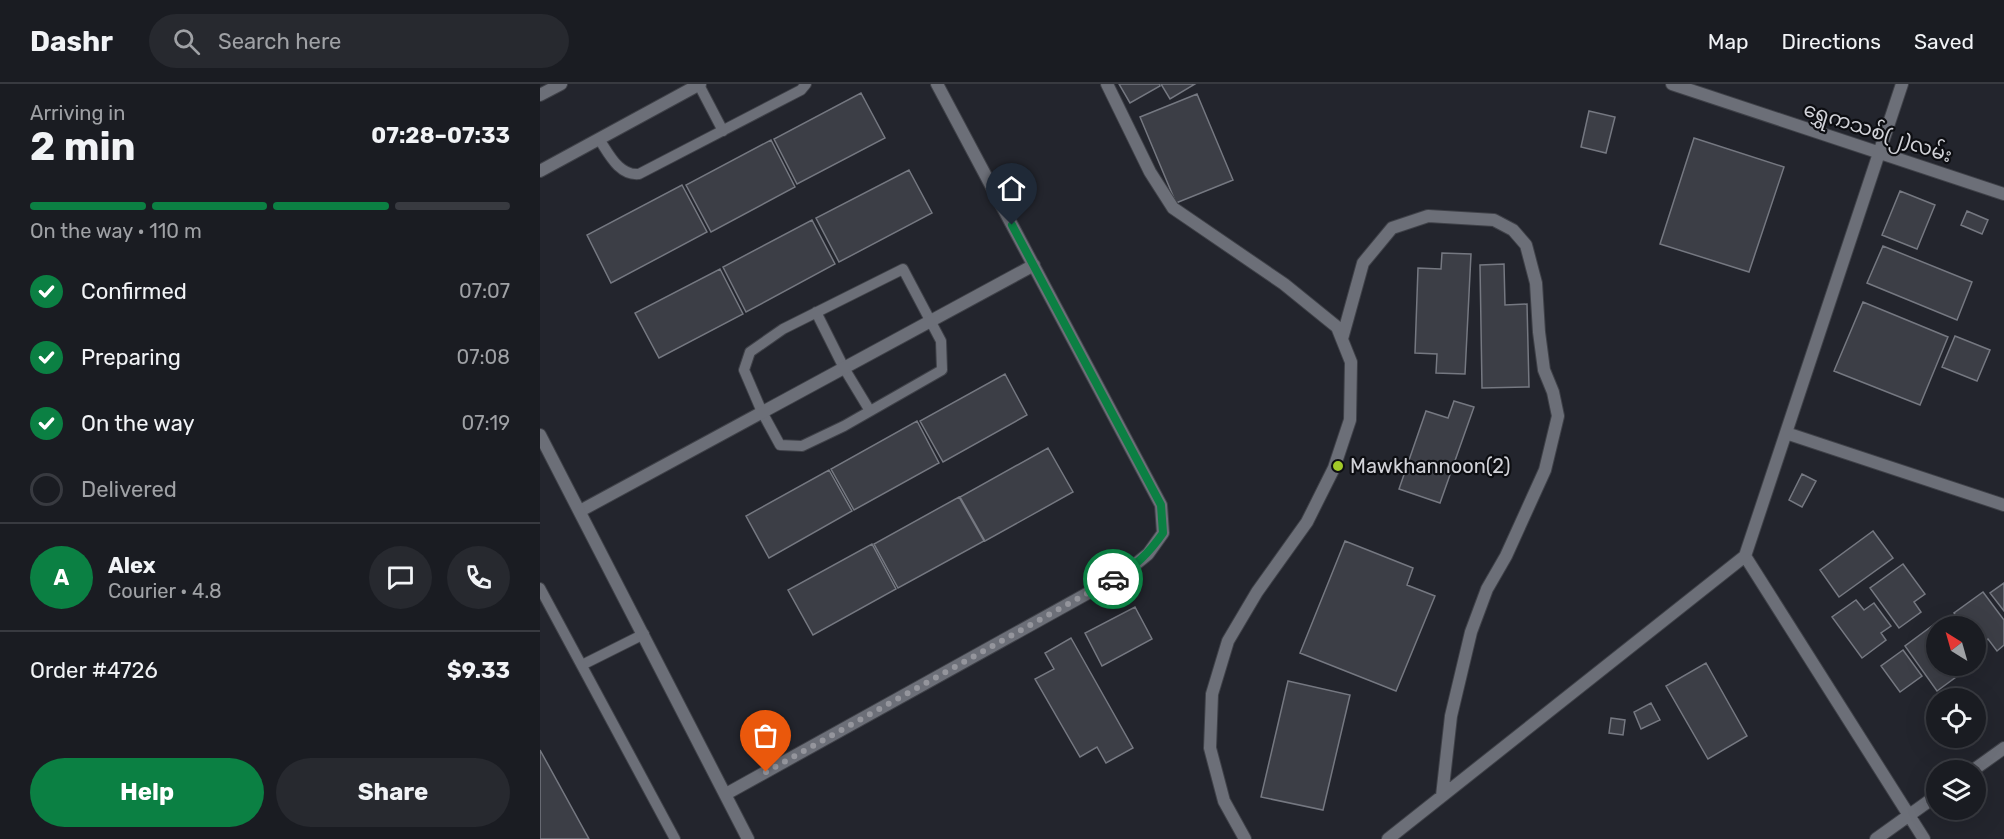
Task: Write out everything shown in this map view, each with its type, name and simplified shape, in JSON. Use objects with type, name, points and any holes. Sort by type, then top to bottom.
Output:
[{"type":"street","points":[[540,95],[561,84]]},
{"type":"street","points":[[540,171],[700,84]]},
{"type":"street","points":[[726,794],[1126,572],[1148,555],[1163,533],[1161,505],[937,84]]},
{"type":"street","points":[[1107,84],[1150,172],[1173,208],[1284,284],[1337,327],[1352,362],[1350,420],[1334,468],[1307,522],[1257,592],[1228,641],[1212,694],[1210,748],[1224,801],[1245,839]]},
{"type":"street","name":"ရွှေကသစ်(၂)လမ်း","points":[[1672,84],[2004,194]]},
{"type":"street","points":[[1388,839],[1745,556],[1902,84]]},
{"type":"street","points":[[1342,339],[1363,263],[1392,228],[1428,216],[1494,220],[1513,230],[1526,245],[1536,284],[1544,370],[1553,392],[1558,416],[1545,470],[1506,556],[1487,589],[1471,632],[1451,716],[1442,796]]},
{"type":"street","points":[[580,511],[1034,266]]},
{"type":"street","points":[[1786,433],[2004,505]]},
{"type":"street","points":[[540,435],[748,839]]},
{"type":"street","points":[[1745,556],[1924,839]]},
{"type":"street","points":[[1986,761],[2004,748]]},
{"type":"street","points":[[1876,839],[1926,803]]},
{"type":"lane","points":[[700,84],[723,131]]},
{"type":"lane","points":[[599,139],[621,170],[630,175],[639,174],[801,90],[806,84]]},
{"type":"lane","points":[[903,269],[941,341],[942,370],[844,426],[801,446],[780,445],[762,412],[744,370],[750,352],[783,329],[816,312],[903,269]]},
{"type":"lane","points":[[816,312],[844,368],[870,411]]},
{"type":"lane","points":[[540,588],[675,839]]},
{"type":"lane","points":[[582,665],[644,634]]},
{"type":"building","points":[[1119,84],[1159,84],[1160,86],[1130,103]]},
{"type":"building","points":[[1161,84],[1195,84],[1170,99]]},
{"type":"building","points":[[861,93],[885,138],[797,184],[774,139]]},
{"type":"building","points":[[1197,94],[1233,180],[1176,203],[1140,117]]},
{"type":"building","points":[[1589,111],[1615,117],[1606,153],[1581,147]]},
{"type":"building","points":[[1694,138],[1784,167],[1749,272],[1660,244]]},
{"type":"building","points":[[771,140],[795,187],[711,232],[686,185]]},
{"type":"building","points":[[909,170],[932,213],[839,262],[816,218]]},
{"type":"building","points":[[682,185],[707,232],[611,283],[587,235]]},
{"type":"building","points":[[1900,191],[1935,205],[1917,249],[1882,235]]},
{"type":"building","points":[[1967,211],[1988,220],[1982,234],[1961,225]]},
{"type":"building","points":[[812,220],[835,264],[746,312],[723,267]]},
{"type":"building","points":[[1883,246],[1972,282],[1957,320],[1867,283]]},
{"type":"building","points":[[1442,253],[1471,254],[1465,374],[1436,373],[1437,354],[1415,353],[1418,268],[1441,269]]},
{"type":"building","points":[[1504,264],[1505,305],[1527,304],[1529,387],[1482,388],[1480,265]]},
{"type":"building","points":[[720,269],[743,314],[659,358],[635,313]]},
{"type":"building","points":[[1863,302],[1948,337],[1920,405],[1834,371]]},
{"type":"building","points":[[1955,336],[1990,350],[1977,381],[1942,367]]},
{"type":"building","points":[[1005,374],[1027,415],[943,462],[920,421]]},
{"type":"building","points":[[1454,401],[1474,407],[1440,503],[1399,489],[1426,411],[1448,418]]},
{"type":"building","points":[[917,421],[939,463],[854,510],[831,469]]},
{"type":"building","points":[[1048,448],[1073,492],[985,541],[960,497]]},
{"type":"building","points":[[829,470],[852,511],[769,558],[746,516]]},
{"type":"building","points":[[1802,474],[1816,481],[1802,507],[1789,500]]},
{"type":"building","points":[[959,497],[984,541],[898,588],[874,544]]},
{"type":"building","points":[[1873,531],[1893,558],[1839,597],[1820,570]]},
{"type":"building","points":[[1345,541],[1413,568],[1407,585],[1435,596],[1396,691],[1300,653]]},
{"type":"building","points":[[872,544],[896,589],[813,635],[788,590]]},
{"type":"building","points":[[1903,564],[1925,594],[1914,602],[1921,612],[1899,628],[1870,588]]},
{"type":"building","points":[[2004,583],[2004,611],[1990,593]]},
{"type":"building","points":[[1983,592],[2004,620],[2004,645],[1997,651],[1988,639],[1986,640],[1986,616],[1956,616],[1954,613]]},
{"type":"building","points":[[1856,600],[1864,610],[1874,603],[1891,626],[1881,633],[1886,640],[1862,658],[1832,617]]},
{"type":"building","points":[[1135,607],[1152,639],[1102,666],[1085,633]]},
{"type":"building","points":[[1926,630],[1926,676],[1905,646]]},
{"type":"building","points":[[1071,638],[1133,748],[1106,763],[1097,747],[1080,757],[1035,679],[1054,669],[1045,653]]},
{"type":"building","points":[[1903,650],[1922,676],[1900,692],[1881,666]]},
{"type":"building","points":[[1706,663],[1747,736],[1708,759],[1666,686]]},
{"type":"building","points":[[1926,676],[1956,677],[1941,688],[1935,688]]},
{"type":"building","points":[[1288,681],[1350,695],[1323,810],[1261,797]]},
{"type":"building","points":[[1651,703],[1660,720],[1641,729],[1634,712]]},
{"type":"building","points":[[1611,718],[1625,720],[1623,735],[1609,733]]},
{"type":"building","points":[[540,750],[589,839],[540,839]]},
{"type":"way so far","points":[[766,772],[1113,579]]},
{"type":"place","name":"Mawkhannoon(2)","points":[[1338,466]]},
{"type":"route","points":[[1012,225],[1161,505],[1163,533],[1148,555],[1113,579]]}]
